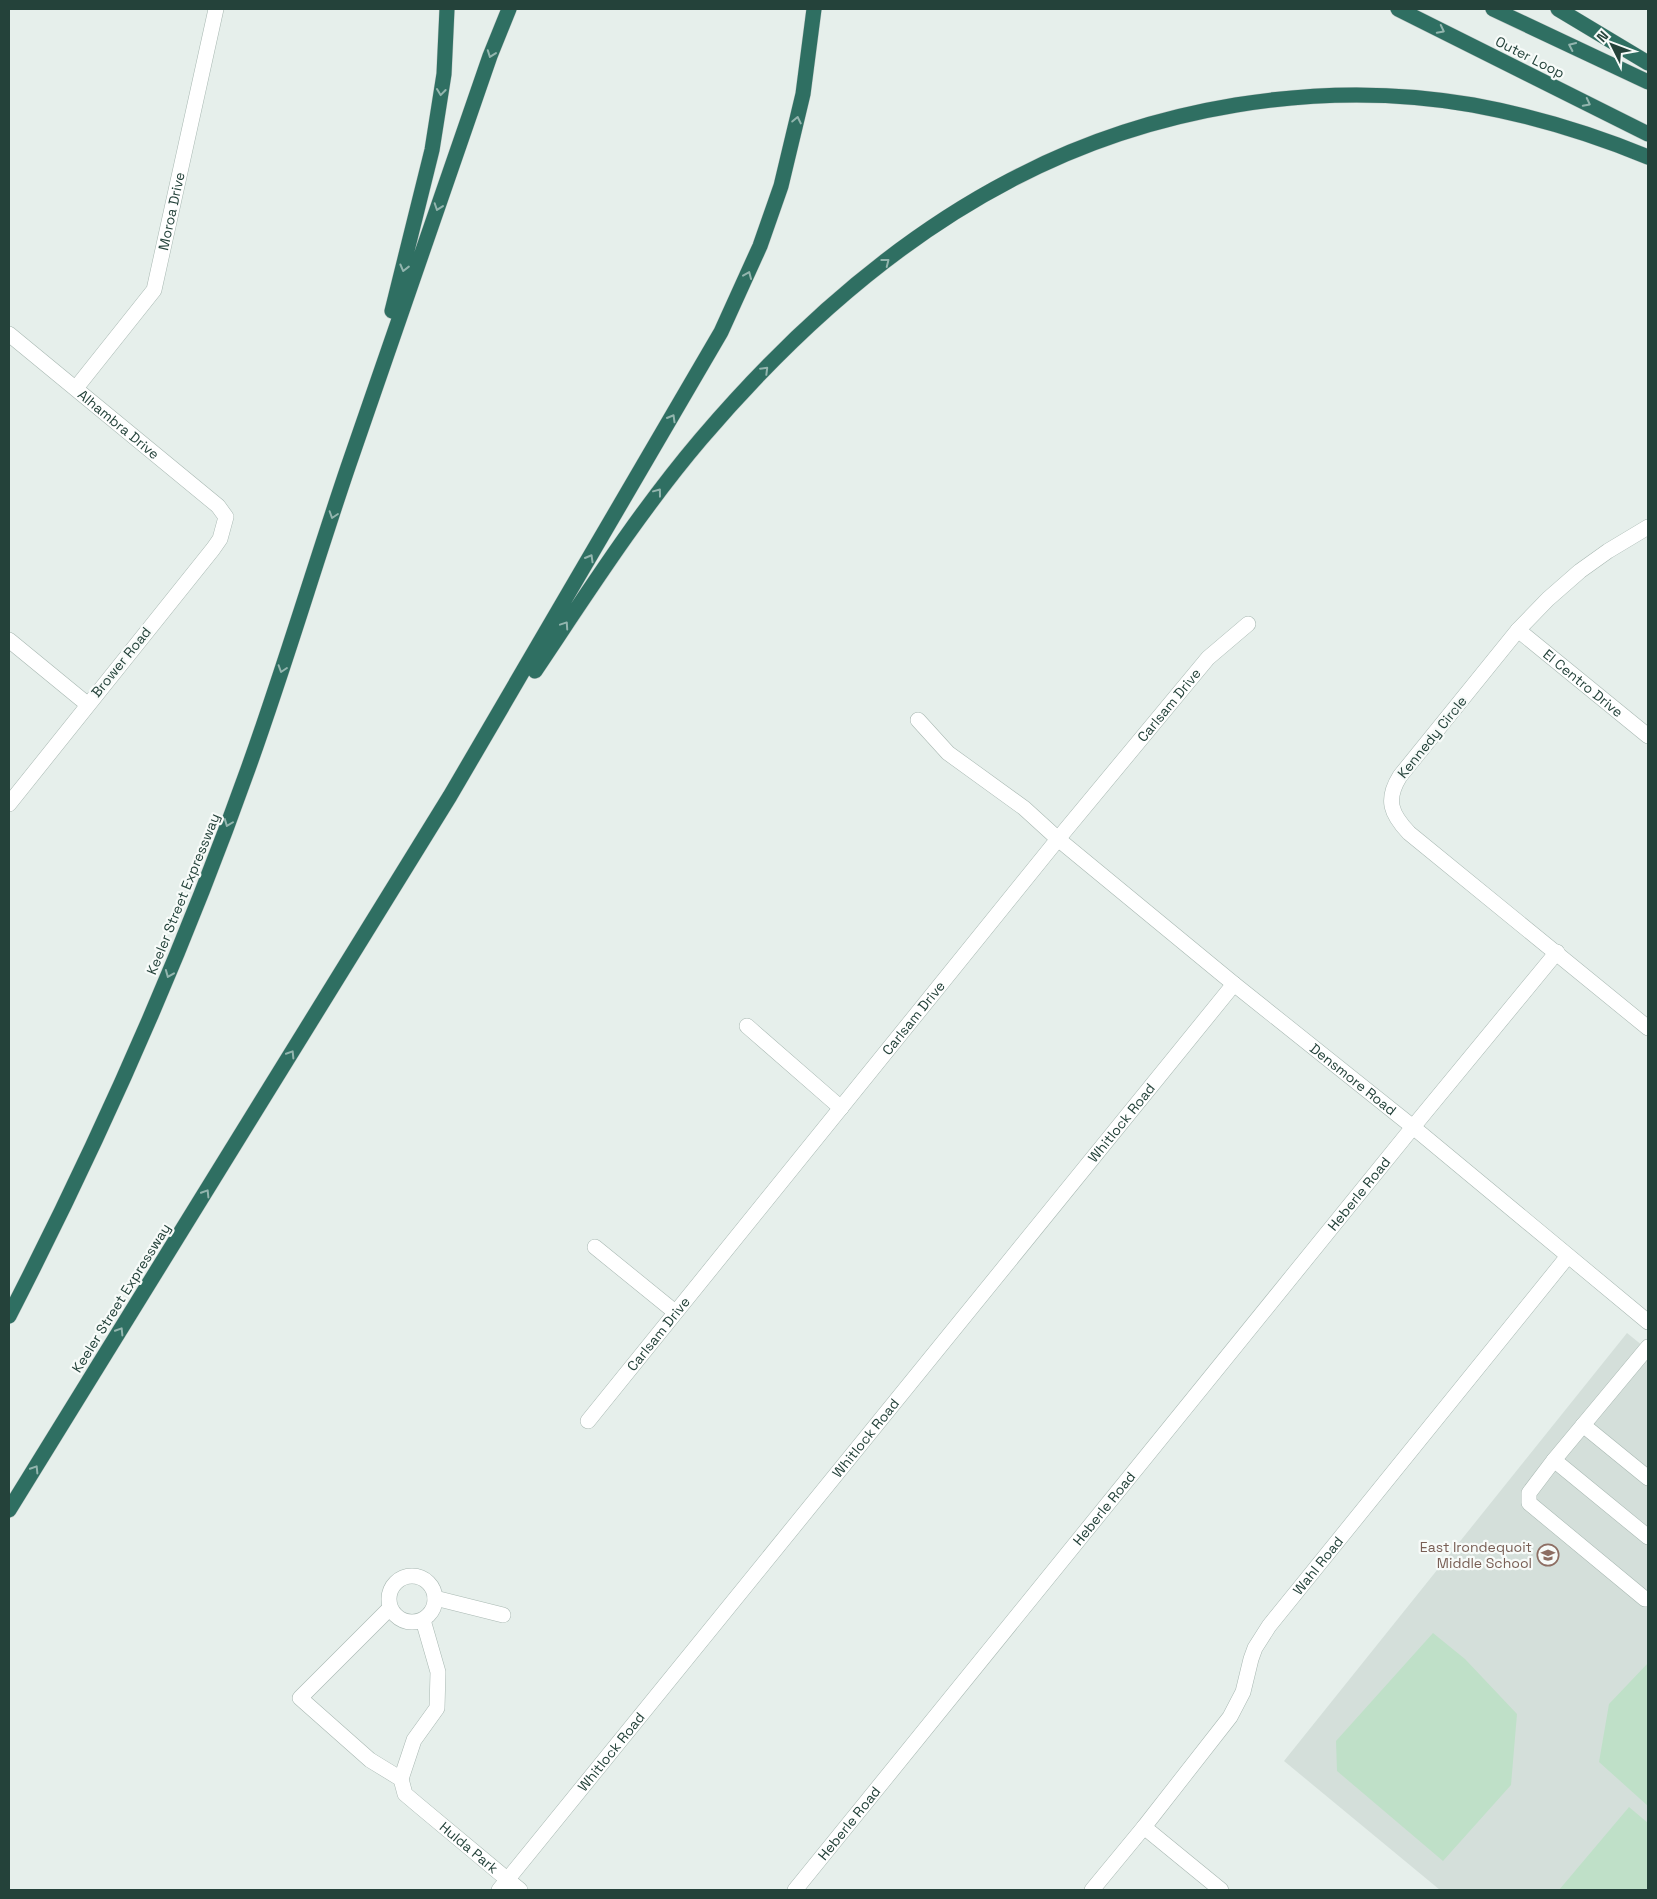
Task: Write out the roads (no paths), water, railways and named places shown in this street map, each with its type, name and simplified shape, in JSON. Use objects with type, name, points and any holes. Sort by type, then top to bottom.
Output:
[{"type":"highway","points":[[348,468],[398,288],[432,150],[444,74],[447,9]]},
{"type":"highway","points":[[348,468],[490,56],[510,9]]},
{"type":"highway","points":[[450,796],[690,387],[735,304],[760,246],[789,157],[803,94],[814,9]]},
{"type":"highway","name":"Outer Loop","points":[[1398,9],[1648,134]]},
{"type":"highway","name":"Outer Loop","points":[[1493,9],[1648,82]]},
{"type":"highway","points":[[1558,9],[1648,64]]},
{"type":"highway","points":[[450,796],[625,537],[677,468],[723,414],[788,347],[834,304],[876,269],[933,227],[1014,179],[1100,141],[1160,123],[1228,108],[1315,97],[1409,98],[1472,105],[1563,127],[1648,157]]},
{"type":"highway","name":"Keeler Street Expressway","points":[[9,1316],[116,1095],[154,1010],[203,890],[261,734],[348,468]]},
{"type":"highway","name":"Keeler Street Expressway","points":[[9,1510],[450,796]]},
{"type":"street","name":"Moroa Drive","points":[[76,388],[154,290],[216,9]]},
{"type":"street","name":"Alhambra Drive","points":[[9,334],[218,506],[226,517]]},
{"type":"street","name":"Brower Road","points":[[9,804],[87,704],[213,549],[220,539],[226,517]]},
{"type":"street","name":"Kennedy Circle","points":[[1648,527],[1608,551],[1580,571],[1548,599],[1518,630],[1400,776],[1393,786],[1391,798],[1393,810],[1399,821],[1410,833],[1648,1028]]},
{"type":"street","name":"Carlsam Drive","points":[[588,1420],[842,1108],[1058,838],[1208,658],[1248,624]]},
{"type":"street","name":"El Centro Drive","points":[[1518,630],[1648,736]]},
{"type":"street","points":[[9,640],[87,704]]},
{"type":"street","name":"Densmore Road","points":[[918,720],[948,753],[1024,808],[1234,984],[1413,1127],[1648,1322]]},
{"type":"street","points":[[1413,1127],[1557,952]]},
{"type":"street","name":"Whitlock Road","points":[[503,1885],[1234,984]]},
{"type":"street","points":[[747,1026],[842,1108]]},
{"type":"street","name":"Heberle Road","points":[[796,1890],[1413,1127]]},
{"type":"street","points":[[595,1247],[675,1312]]},
{"type":"street","name":"Wahl Road","points":[[1092,1890],[1144,1827],[1237,1705],[1244,1692],[1255,1648],[1269,1626],[1568,1256]]},
{"type":"street","points":[[1648,1348],[1554,1460],[1529,1493],[1529,1502],[1645,1599],[1648,1599]]},
{"type":"street","points":[[1583,1425],[1648,1478]]},
{"type":"street","points":[[1554,1460],[1648,1538]]},
{"type":"street","points":[[411,1576],[425,1580],[434,1592],[435,1598],[434,1608],[429,1615],[423,1620],[415,1622],[407,1622],[400,1619],[390,1608],[388,1600],[393,1586],[398,1580],[411,1576]]},
{"type":"street","points":[[435,1598],[503,1614]]},
{"type":"street","points":[[390,1608],[300,1698],[370,1760],[401,1780],[414,1740],[438,1708],[438,1672],[423,1620]]},
{"type":"street","name":"Hulda Park","points":[[401,1780],[405,1794],[503,1885],[520,1890]]},
{"type":"street","points":[[1144,1827],[1221,1890]]},
{"type":"place","name":"East Irondequoit Middle School","points":[[1548,1555]]}]
